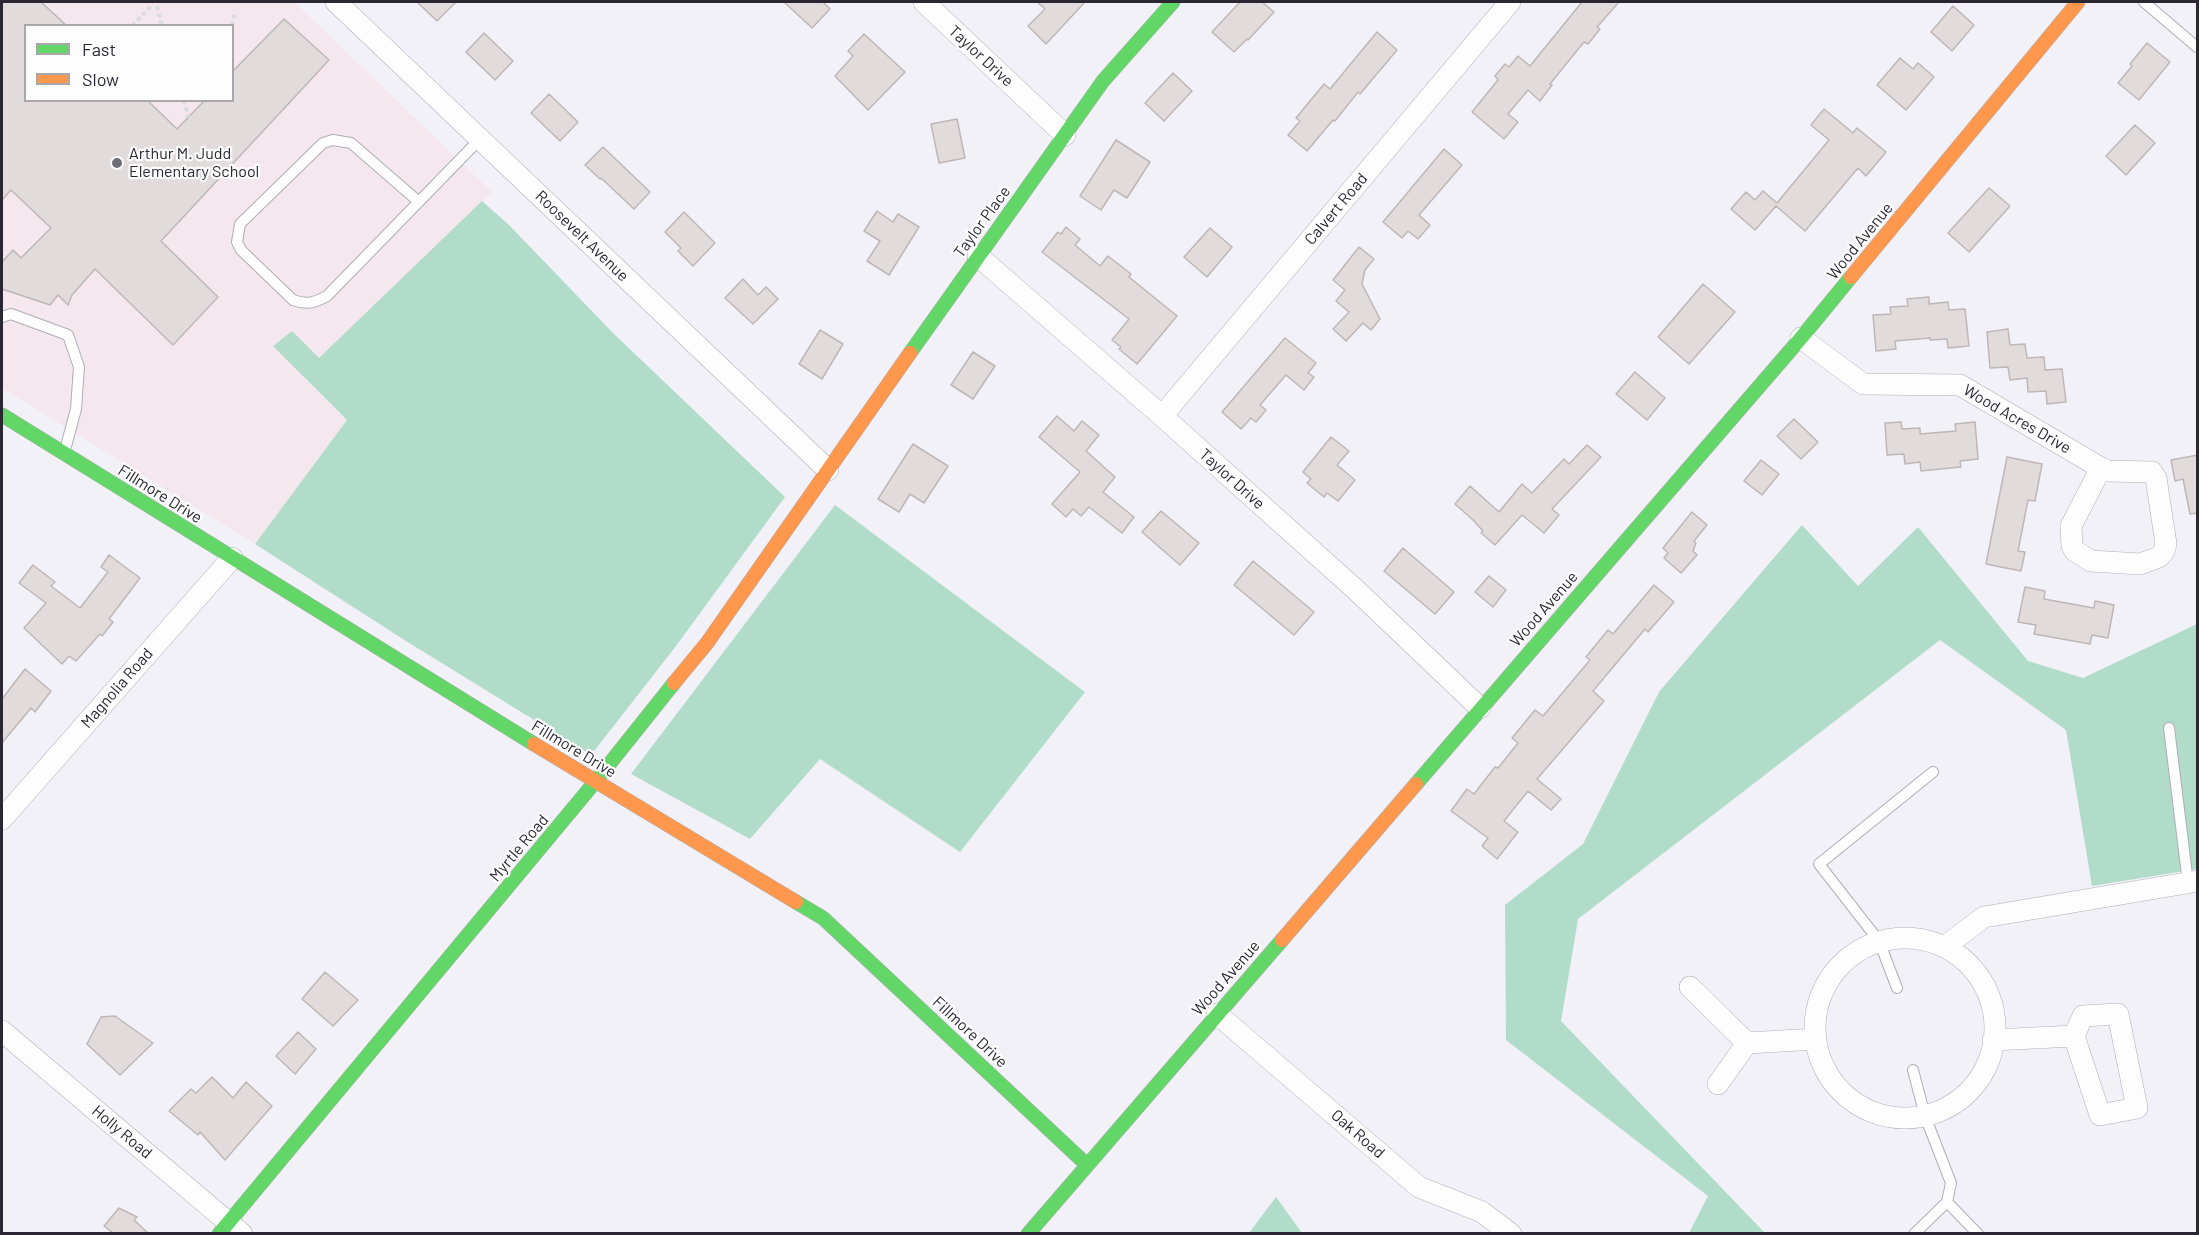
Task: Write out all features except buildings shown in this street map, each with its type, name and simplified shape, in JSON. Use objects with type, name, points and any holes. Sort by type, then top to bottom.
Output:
[{"type":"street","name":"Roosevelt Avenue","points":[[336,2],[828,470]]},
{"type":"street","name":"Taylor Drive","points":[[924,2],[1065,135]]},
{"type":"street","name":"Taylor Place","points":[[828,470],[1103,81],[1173,2]]},
{"type":"street","name":"Calvert Road","points":[[1162,416],[1510,2]]},
{"type":"street","name":"Wood Avenue","points":[[1028,1233],[1801,338],[2078,2]]},
{"type":"street","name":"Taylor Drive","points":[[978,256],[1162,416],[1355,589],[1480,708]]},
{"type":"street","name":"Wood Acres Drive","points":[[1801,338],[1863,384],[1960,385],[2101,468]]},
{"type":"street","name":"Fillmore Drive","points":[[2,415],[596,782],[823,918],[1087,1165]]},
{"type":"street","points":[[2101,468],[2107,471],[2152,472],[2156,478],[2166,544],[2159,557],[2140,564],[2091,561],[2075,551],[2072,546],[2071,526],[2101,468]]},
{"type":"street","name":"Myrtle Road","points":[[230,1230],[707,643],[828,470]]},
{"type":"street","name":"Magnolia Road","points":[[2,819],[232,558]]},
{"type":"street","points":[[1944,947],[1984,917],[2192,882]]},
{"type":"street","points":[[1905,938],[1925,940],[1944,947],[1968,965],[1986,989],[1995,1029],[1986,1068],[1975,1085],[1961,1099],[1944,1110],[1925,1116],[1905,1118],[1885,1116],[1866,1109],[1849,1099],[1835,1084],[1824,1067],[1817,1048],[1815,1028],[1817,1008],[1824,989],[1835,972],[1849,958],[1879,941],[1905,938]]},
{"type":"street","points":[[1690,987],[1747,1043],[1816,1039]]},
{"type":"street","name":"Oak Road","points":[[1217,1014],[1419,1186],[1482,1212],[1511,1233]]},
{"type":"street","points":[[2118,1014],[2137,1108],[2100,1115],[2074,1036],[2083,1016],[2118,1014]]},
{"type":"street","name":"Holly Road","points":[[2,1031],[230,1230]]},
{"type":"street","points":[[1993,1040],[2074,1036]]},
{"type":"street","points":[[1718,1084],[1747,1043]]},
{"type":"lane","points":[[2144,2],[2198,48]]},
{"type":"lane","points":[[418,202],[351,143],[333,140],[324,143],[240,224],[237,242],[241,250],[293,300],[304,304],[316,302],[327,296],[480,139]]},
{"type":"lane","points":[[2,317],[11,314],[68,335],[79,367],[76,409],[64,454]]},
{"type":"lane","points":[[2169,728],[2192,882]]},
{"type":"lane","points":[[1897,988],[1879,941],[1818,864],[1933,772]]},
{"type":"lane","points":[[1913,1070],[1925,1116],[1951,1183],[1947,1202],[1914,1233]]},
{"type":"lane","points":[[1947,1202],[1978,1233]]},
{"type":"path","points":[[134,24],[155,5],[161,24]]},
{"type":"path","points":[[232,24],[235,11]]},
{"type":"path","points":[[184,102],[188,117]]},
{"type":"shaded area","points":[[2,2],[294,2],[492,192],[302,375],[347,420],[255,544],[2,388]]},
{"type":"green space","points":[[482,201],[509,225],[614,334],[785,497],[676,646],[591,755],[406,641],[255,544],[347,420],[273,346],[292,331],[319,358]]},
{"type":"green space","points":[[835,505],[1085,692],[960,852],[820,759],[750,839],[631,774]]},
{"type":"green space","points":[[1802,525],[1858,586],[1918,527],[2028,661],[2083,678],[2197,624],[2197,869],[2092,886],[2066,730],[1940,640],[1578,919],[1561,1021],[1765,1233],[1689,1233],[1708,1196],[1506,1040],[1505,905],[1583,844],[1659,692]]},
{"type":"green space","points":[[1276,1197],[1302,1233],[1249,1233]]},
{"type":"traffic: fast","points":[[910,353],[1103,81],[1173,2]]},
{"type":"traffic: fast","points":[[1416,784],[1851,277]]},
{"type":"traffic: fast","points":[[2,415],[534,744]]},
{"type":"traffic: fast","points":[[219,1234],[595,782],[674,683]]},
{"type":"traffic: fast","points":[[796,902],[823,918],[1087,1165]]},
{"type":"traffic: fast","points":[[1028,1234],[1282,940]]},
{"type":"traffic: slow","points":[[1851,277],[2078,2]]},
{"type":"traffic: slow","points":[[674,683],[707,643],[910,353]]},
{"type":"traffic: slow","points":[[534,744],[796,902]]},
{"type":"traffic: slow","points":[[1282,940],[1416,784]]},
{"type":"place","name":"Arthur M. Judd Elementary School","points":[[117,163]]}]
